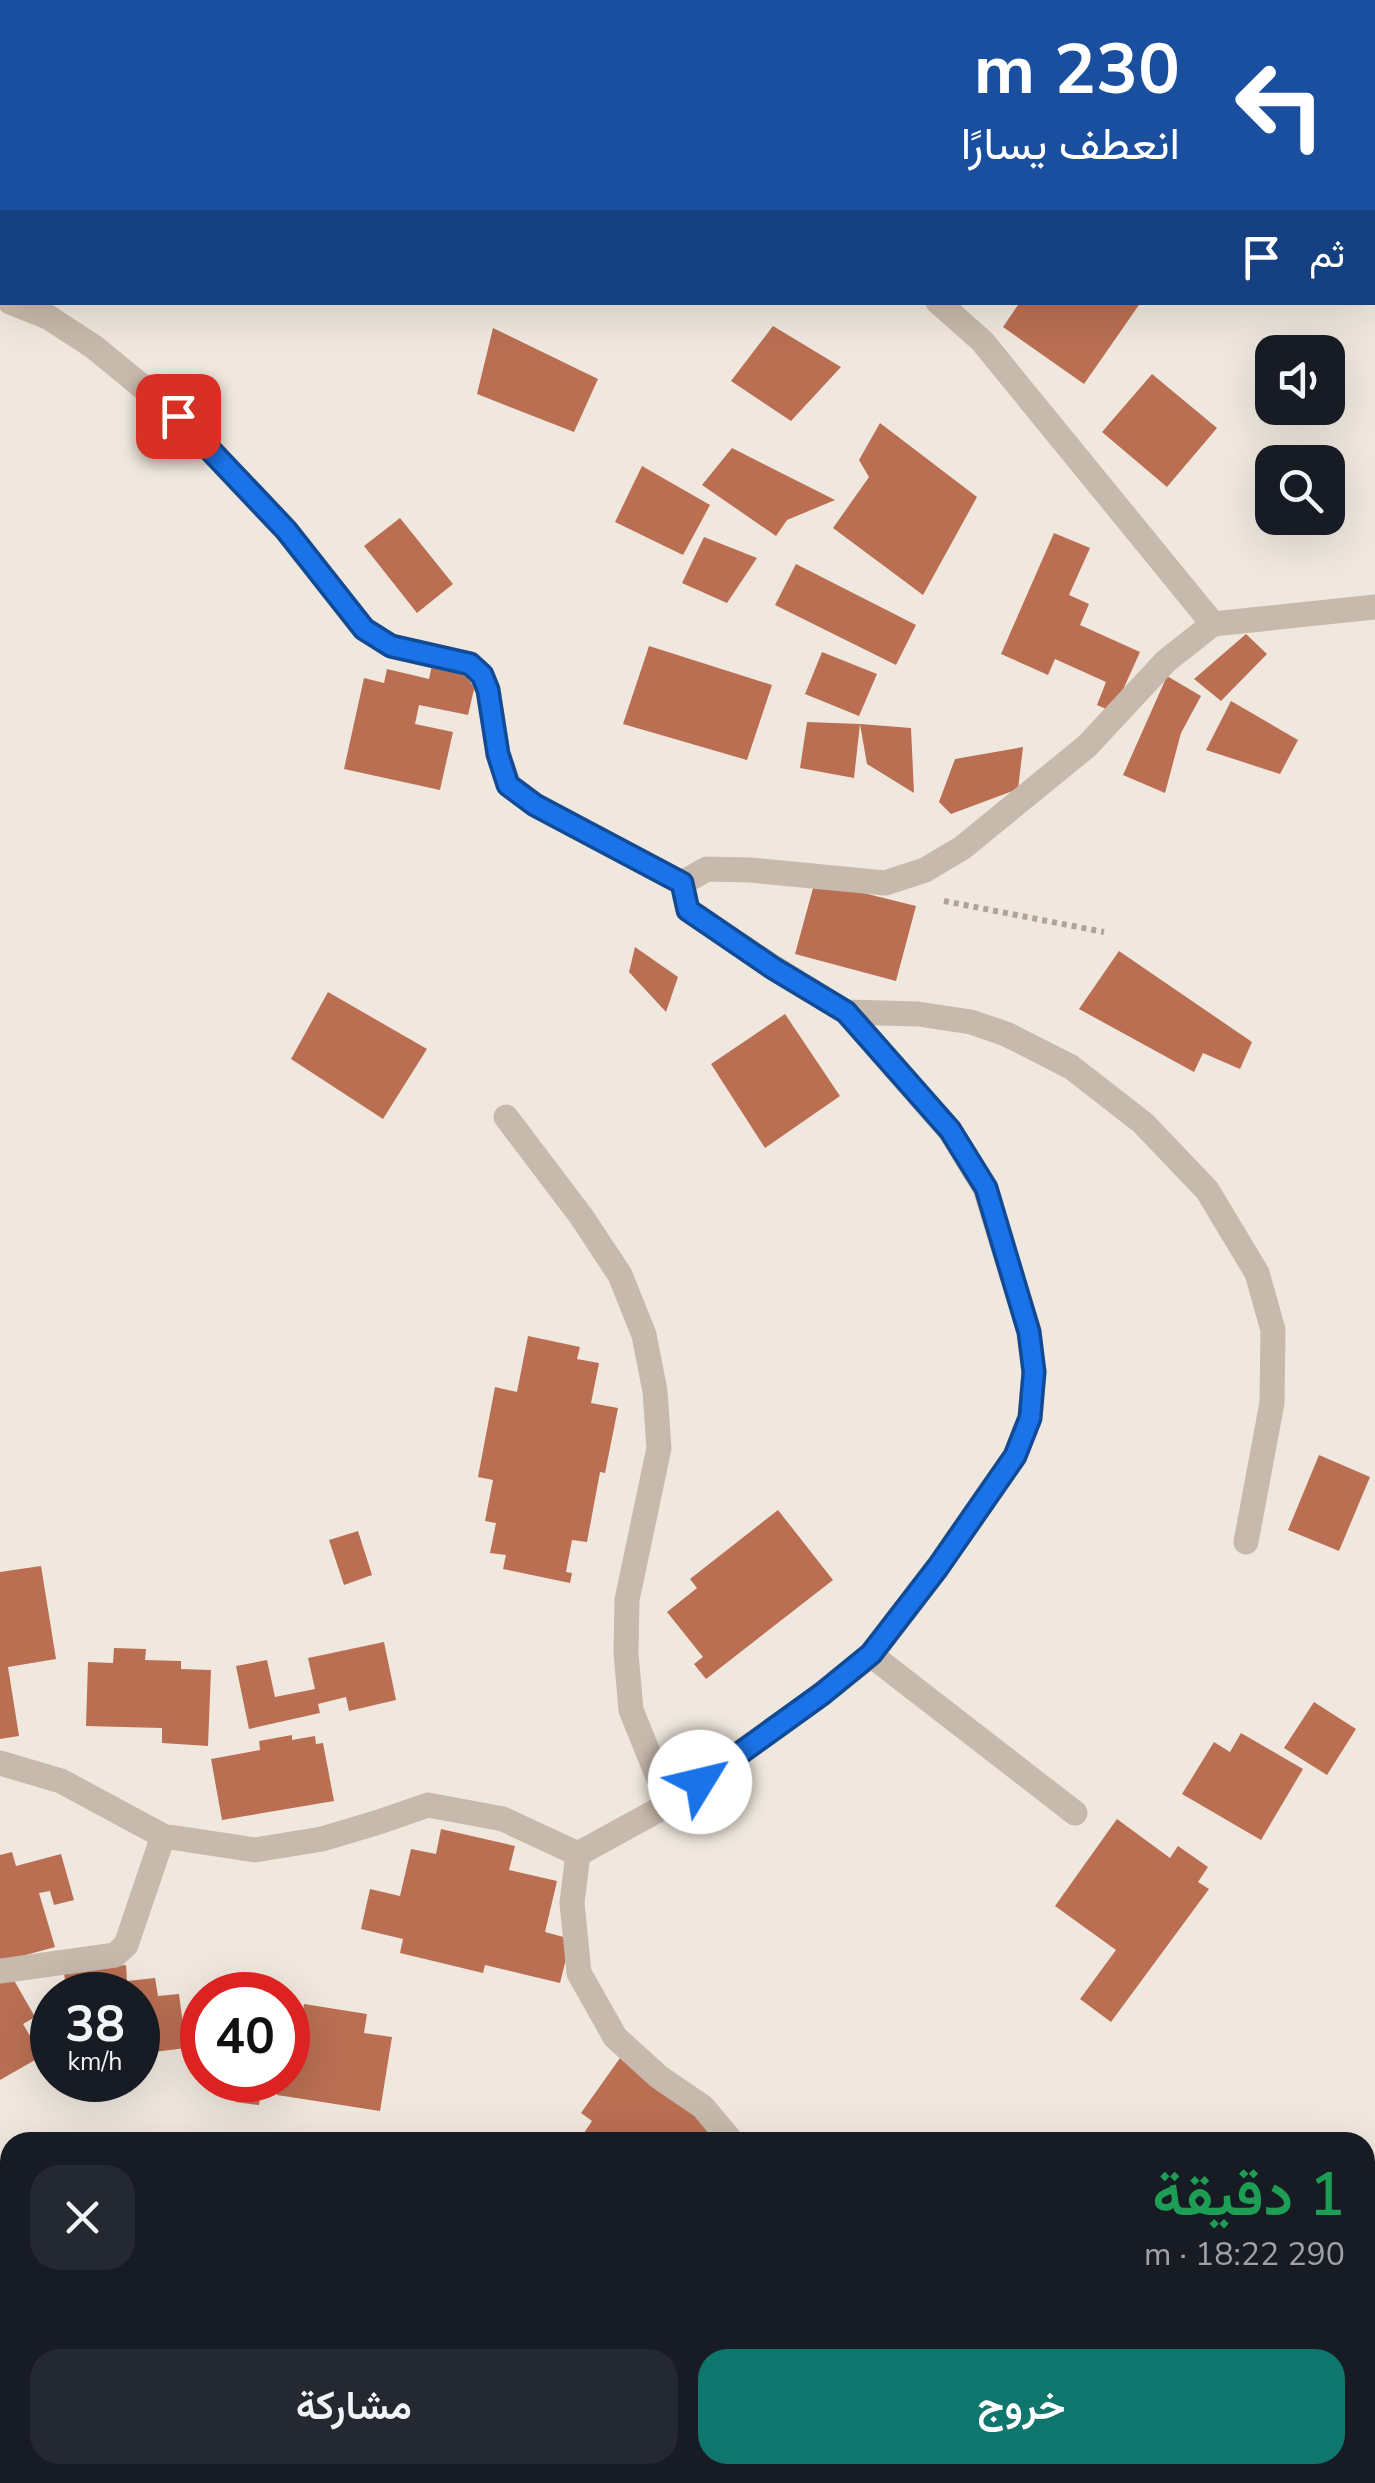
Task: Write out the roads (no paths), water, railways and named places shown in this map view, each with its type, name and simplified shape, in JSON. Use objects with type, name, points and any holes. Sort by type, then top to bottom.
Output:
[{"type":"street","points":[[18,305],[48,317],[94,347],[178,416],[286,530],[364,629],[391,646],[470,664],[482,675],[488,690],[498,754],[508,785],[535,805],[682,883],[688,910],[846,1012],[950,1130],[986,1188],[1029,1332],[1034,1372],[1030,1418],[1015,1456],[938,1567],[871,1654],[669,1804],[578,1854]]},
{"type":"street","points":[[941,305],[982,342],[1212,624]]},
{"type":"street","points":[[682,883],[707,869],[885,883],[926,870],[962,848],[1086,746],[1166,660],[1212,624],[1375,607]]},
{"type":"street","points":[[846,1012],[918,1014],[971,1022],[1006,1034],[1071,1067],[1143,1123],[1208,1190],[1257,1273],[1272,1330],[1272,1402],[1246,1542]]},
{"type":"street","points":[[506,1118],[581,1216],[620,1275],[644,1334],[655,1392],[659,1448],[627,1600],[626,1653],[631,1710],[669,1804]]},
{"type":"street","points":[[871,1654],[1075,1813]]},
{"type":"street","points":[[0,1763],[61,1780],[163,1836],[256,1850],[322,1839],[428,1805],[502,1819],[578,1854]]},
{"type":"street","points":[[0,1971],[115,1955],[126,1946],[163,1836]]},
{"type":"street","points":[[578,1854],[572,1904],[580,1974],[615,2037],[658,2077],[703,2106],[724,2132]]}]
